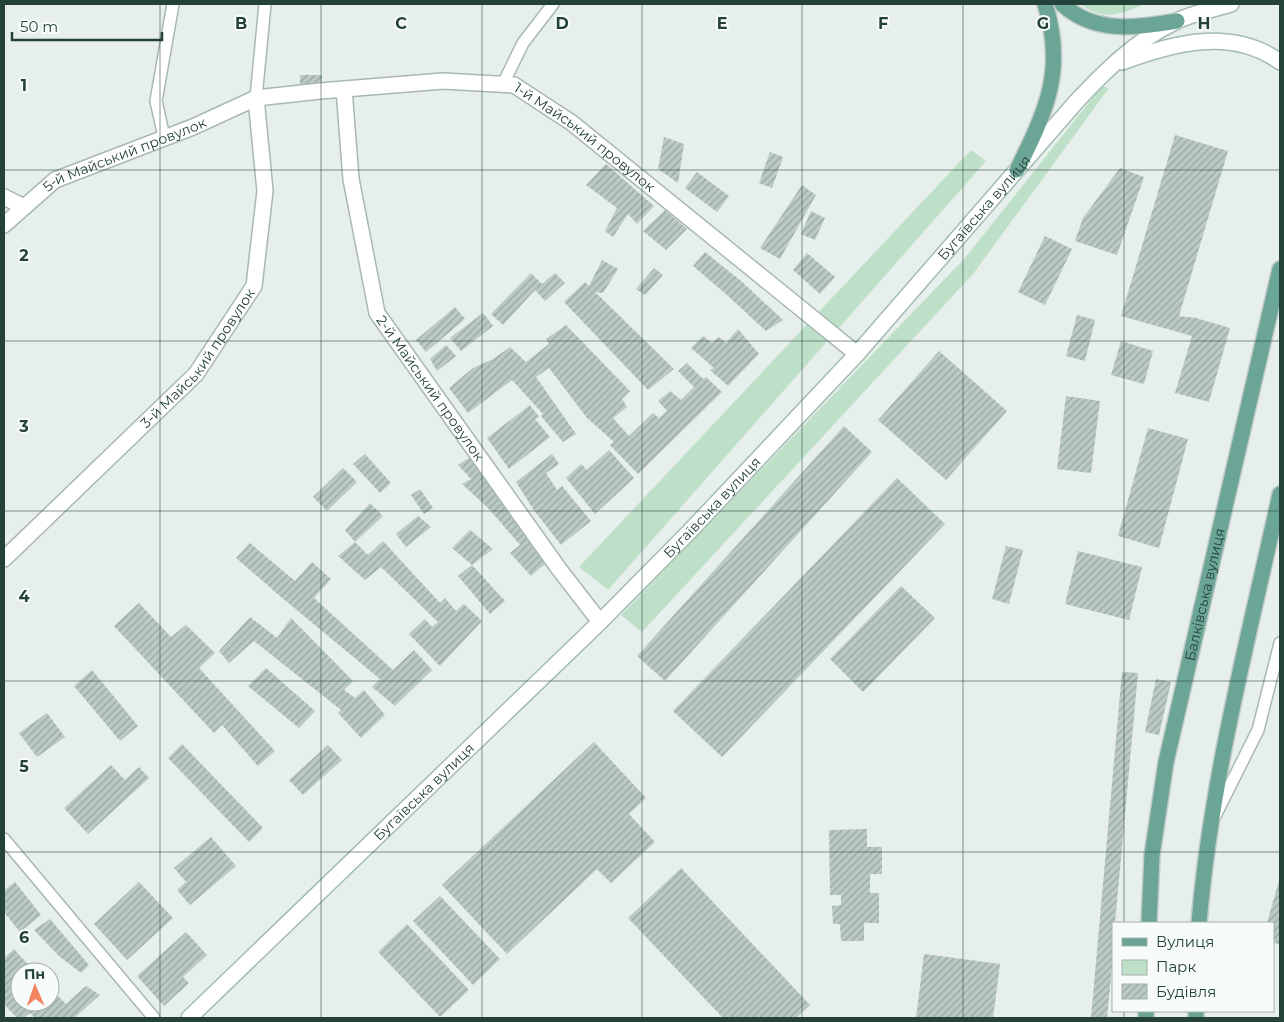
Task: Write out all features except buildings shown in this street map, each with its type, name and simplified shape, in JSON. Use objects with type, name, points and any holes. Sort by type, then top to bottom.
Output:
[{"type":"main road","points":[[1017,170],[1038,128],[1051,90],[1054,51],[1053,34],[1045,4]]},
{"type":"main road","points":[[1062,4],[1086,21],[1104,25],[1126,28],[1177,21]]},
{"type":"main road","name":"Балківська вулиця","points":[[1148,922],[1152,855],[1166,762],[1280,269]]},
{"type":"main road","points":[[1199,922],[1203,871],[1216,782],[1280,494]]},
{"type":"street","name":"Бугаївська вулиця","points":[[189,1018],[600,622],[690,531],[857,354],[1076,102],[1109,67],[1136,46],[1177,21],[1231,4]]},
{"type":"street","points":[[1109,67],[1158,49],[1184,43],[1210,41],[1232,43],[1253,48],[1280,62]]},
{"type":"street","name":"1-й Майський провулок","points":[[256,98],[442,81],[514,85],[572,123],[857,354]]},
{"type":"street","name":"2-й Майський провулок","points":[[344,89],[351,179],[377,313],[559,569],[600,622]]},
{"type":"street","name":"5-й Майський провулок","points":[[4,225],[55,180],[193,127],[256,98]]},
{"type":"street","name":"3-й Майський провулок","points":[[4,560],[196,374],[254,286],[265,191],[256,98]]},
{"type":"street","points":[[4,197],[24,207]]},
{"type":"lane","points":[[164,137],[156,101],[173,4]]},
{"type":"lane","points":[[256,98],[265,4]]},
{"type":"lane","points":[[503,84],[523,43],[553,4]]},
{"type":"lane","points":[[1210,824],[1258,730],[1280,643]]},
{"type":"lane","points":[[4,839],[154,1018]]},
{"type":"green space","points":[[1080,4],[1146,4],[1120,13],[1105,15],[1089,10]]},
{"type":"green space","points":[[1102,86],[1109,88],[973,274],[642,632],[621,615],[965,258]]},
{"type":"green space","points":[[971,150],[986,161],[608,590],[579,567]]}]
